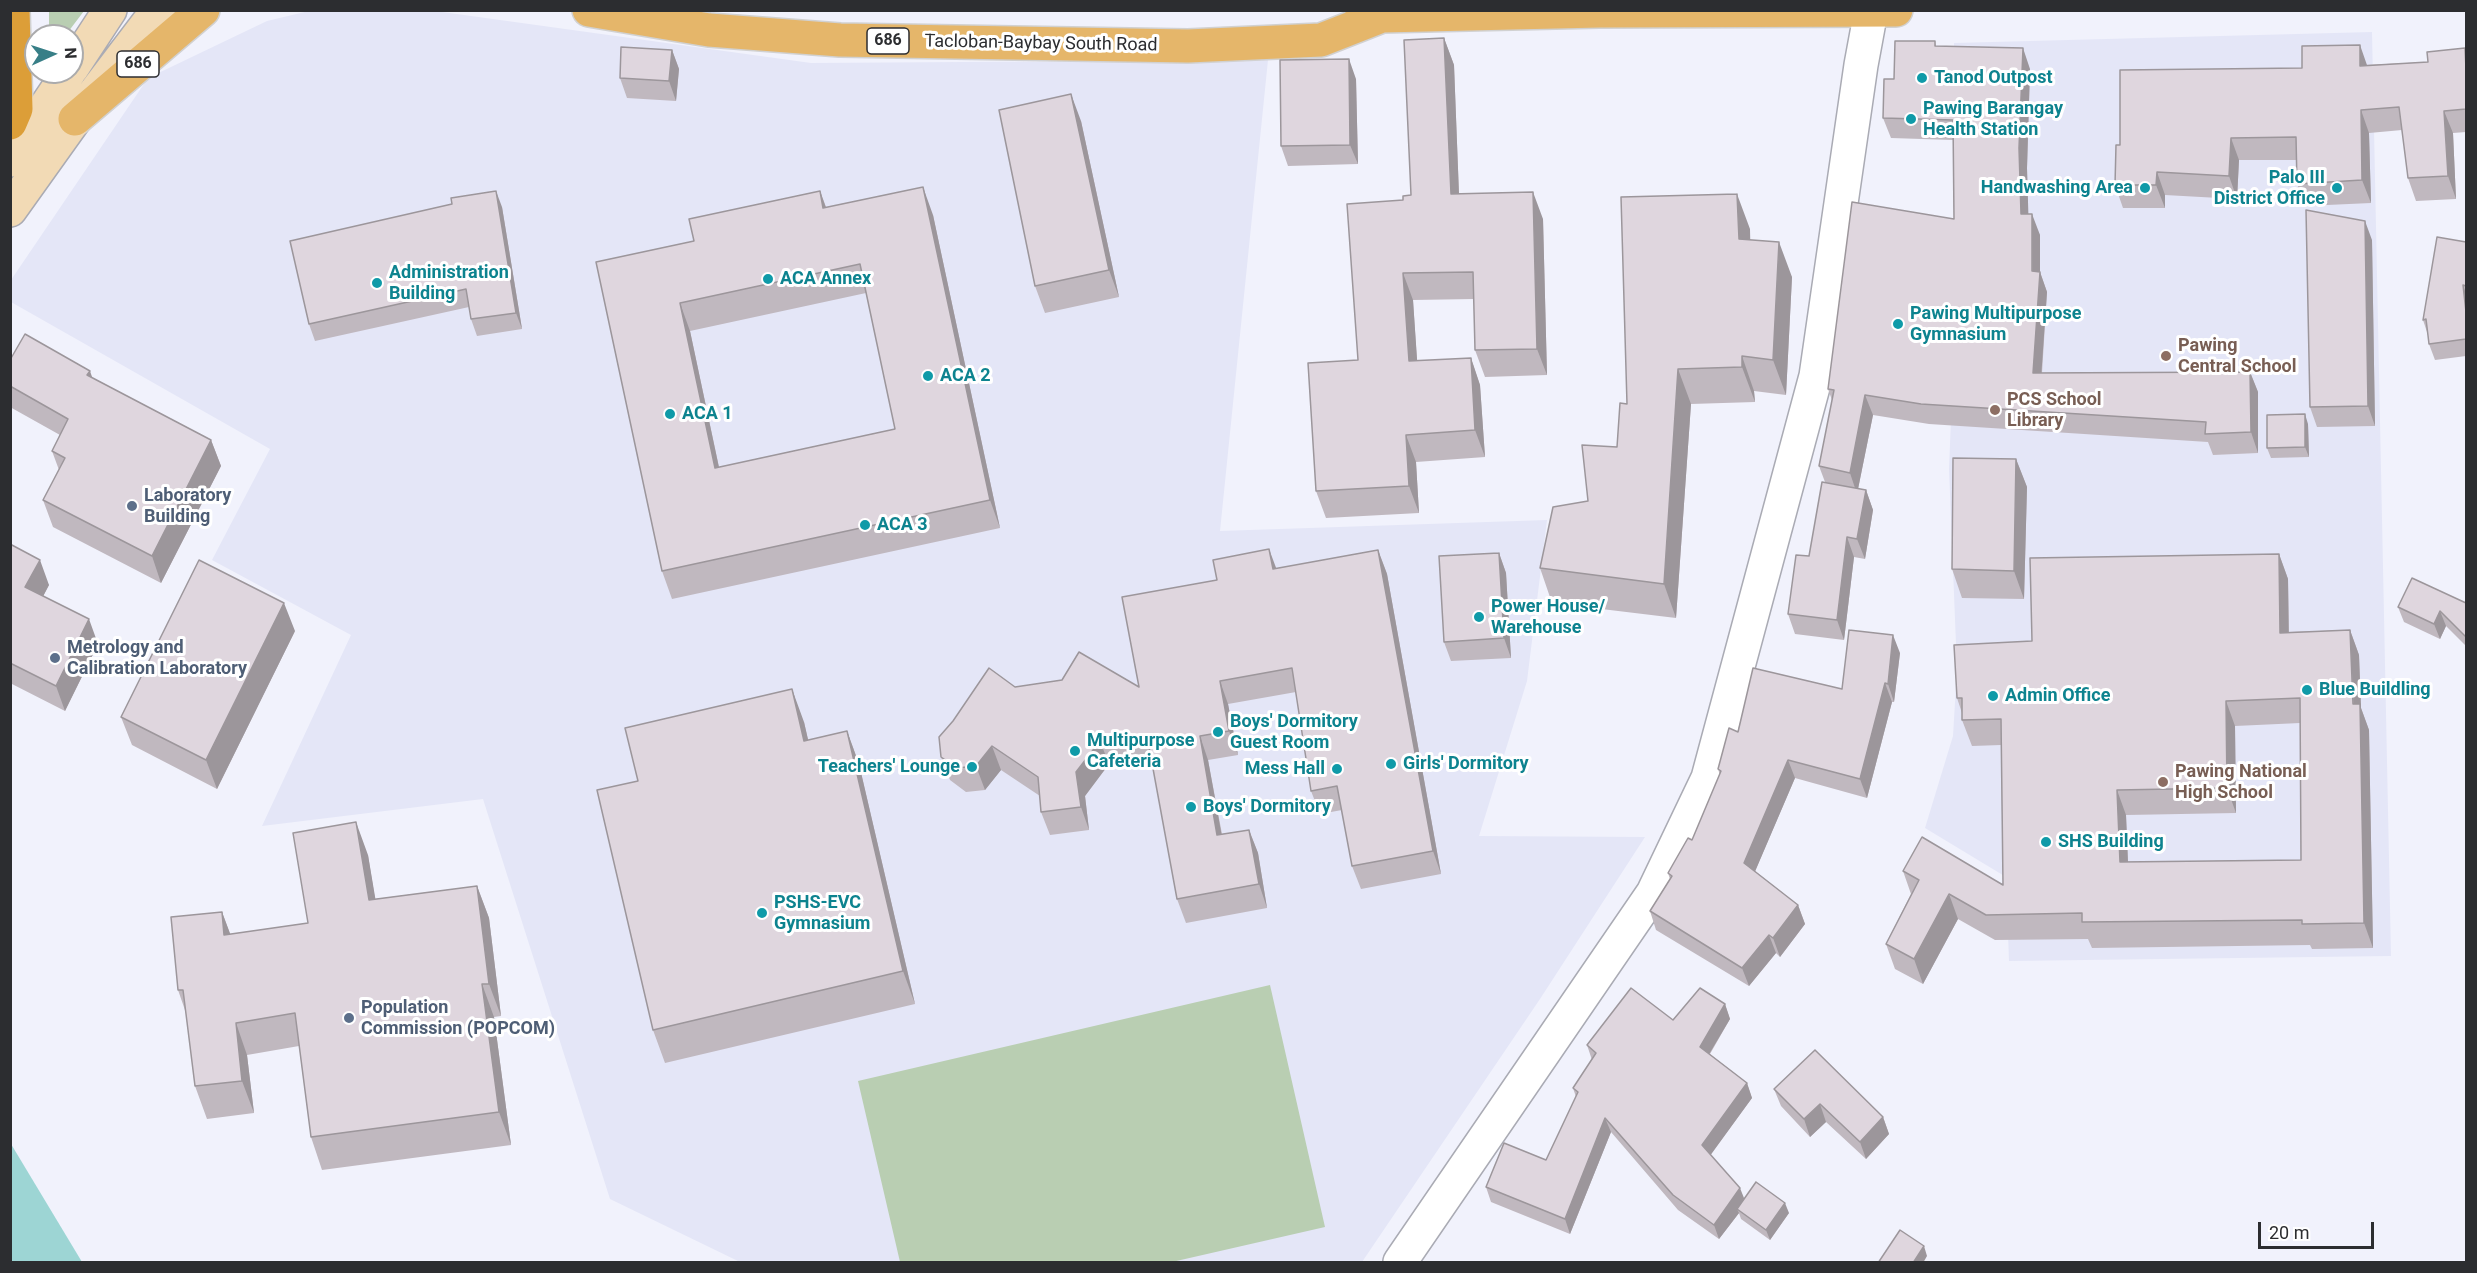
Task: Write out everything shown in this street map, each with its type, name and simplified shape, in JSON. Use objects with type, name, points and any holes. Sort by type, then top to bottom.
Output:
[{"type":"highway","points":[[10,123],[16,109],[13,10]]},
{"type":"main road","points":[[84,50],[110,10]]},
{"type":"main road","name":"686","points":[[10,210],[75,119],[158,10]]},
{"type":"main road","name":"686","points":[[75,119],[203,10]]},
{"type":"main road","name":"Tacloban-Baybay South Road","points":[[589,10],[657,24],[781,36],[1042,45],[1188,46],[1320,40],[1369,13],[1884,11]]},
{"type":"main road","points":[[10,160],[61,84]]},
{"type":"street","points":[[1400,1263],[1653,894],[1708,778],[1816,376],[1861,65],[1884,11]]},
{"type":"shaded area","points":[[49,10],[84,11],[74,24],[49,24]]},
{"type":"shaded area","points":[[309,11],[435,11],[811,63],[1268,60],[1220,531],[1547,520],[1527,681],[1479,836],[1645,837],[1540,999],[1362,1262],[740,1262],[610,1199],[483,799],[262,826],[351,635],[212,560],[270,449],[11,302],[11,280],[148,78],[267,21]]},
{"type":"shaded area","name":"Pawing Central School","points":[[2372,32],[2391,956],[2009,961],[2006,877],[1925,828],[1953,736],[1957,669],[1949,469],[1958,244],[1954,43]]},
{"type":"shaded area","points":[[1270,985],[1325,1227],[1172,1262],[900,1262],[858,1081]]},
{"type":"shaded area","points":[[11,1144],[82,1262],[11,1262]]},
{"type":"building","points":[[1444,38],[1451,194],[1533,192],[1537,349],[1475,350],[1473,272],[1403,273],[1409,361],[1471,358],[1475,430],[1406,435],[1409,486],[1316,491],[1308,363],[1358,360],[1347,204],[1403,200],[1403,196],[1411,195],[1404,40]]},
{"type":"building","points":[[1895,41],[1935,41],[1935,46],[2023,48],[2019,148],[2021,214],[2032,214],[2032,271],[2040,272],[2033,373],[2250,372],[2251,432],[2205,434],[2206,422],[1921,404],[1865,395],[1850,473],[1819,466],[1834,390],[1828,389],[1852,202],[1954,219],[1953,120],[1883,118],[1884,79],[1894,79]]},
{"type":"building","points":[[2360,45],[2360,66],[2428,62],[2427,52],[2465,48],[2466,109],[2444,111],[2448,176],[2408,178],[2399,107],[2361,110],[2362,180],[2297,184],[2296,137],[2231,138],[2229,176],[2157,172],[2156,185],[2115,185],[2116,145],[2120,145],[2120,70],[2302,68],[2302,46]]},
{"type":"building","points":[[621,47],[672,50],[669,81],[620,78]]},
{"type":"building","points":[[1349,59],[1350,145],[1281,146],[1280,60]]},
{"type":"building","points":[[1071,94],[1109,270],[1035,286],[999,110]]},
{"type":"building","points":[[923,187],[990,500],[662,571],[596,262],[694,241],[689,219],[820,191],[823,208]],"holes":[[[860,264],[895,429],[715,468],[680,303]]]},
{"type":"building","points":[[496,191],[516,313],[471,319],[466,289],[309,324],[290,241],[452,204],[451,198]]},
{"type":"building","points":[[1737,194],[1739,239],[1779,242],[1773,360],[1742,356],[1742,367],[1678,369],[1664,584],[1540,568],[1553,507],[1588,501],[1582,445],[1617,447],[1620,403],[1627,404],[1621,197]]},
{"type":"building","points":[[2306,210],[2365,221],[2368,406],[2310,407]]},
{"type":"building","points":[[2437,237],[2466,242],[2466,286],[2463,285],[2466,339],[2429,344],[2426,319],[2423,320]]},
{"type":"building","points":[[25,334],[90,371],[87,375],[211,440],[152,556],[43,500],[65,458],[52,451],[68,419],[10,386],[10,360]]},
{"type":"building","points":[[2305,414],[2305,447],[2267,448],[2267,415]]},
{"type":"building","points":[[1953,458],[2016,459],[2014,571],[1952,569]]},
{"type":"building","points":[[1822,482],[1866,490],[1857,539],[1847,537],[1837,620],[1788,614],[1796,555],[1809,556]]},
{"type":"building","points":[[10,544],[40,560],[25,587],[89,619],[56,686],[10,663]]},
{"type":"building","points":[[1269,549],[1273,569],[1378,550],[1433,851],[1352,866],[1337,786],[1311,791],[1292,668],[1220,681],[1229,731],[1200,736],[1217,835],[1249,830],[1259,884],[1177,899],[1147,736],[1100,741],[1076,772],[1081,807],[1041,812],[1038,777],[992,746],[976,766],[957,768],[941,757],[939,737],[953,721],[989,668],[1015,687],[1062,680],[1079,652],[1139,687],[1122,597],[1217,580],[1213,560]]},
{"type":"building","name":"Power House/ Warehouse","points":[[1499,553],[1504,638],[1444,642],[1439,556]]},
{"type":"building","name":"Pawing National High School","points":[[2279,554],[2280,633],[2350,630],[2353,704],[2360,704],[2364,923],[2302,924],[2302,920],[2082,922],[2082,913],[1986,915],[1949,894],[1914,959],[1886,944],[1919,880],[1903,871],[1922,837],[2003,885],[2001,719],[1962,720],[1962,698],[1957,698],[1954,645],[2032,641],[2030,558]],"holes":[[[2300,698],[2301,860],[2120,862],[2117,790],[2227,788],[2226,701]]]},
{"type":"building","points":[[199,560],[284,603],[206,760],[121,717]]},
{"type":"building","points":[[2412,578],[2466,603],[2466,637],[2440,611],[2434,624],[2398,607]]},
{"type":"building","points":[[1849,630],[1893,635],[1888,684],[1885,683],[1860,779],[1788,760],[1744,863],[1798,905],[1773,938],[1769,935],[1742,968],[1650,911],[1672,876],[1668,873],[1688,838],[1692,840],[1721,771],[1718,769],[1729,728],[1738,732],[1753,668],[1842,689]]},
{"type":"building","name":"PSHS-EVC Gymnasium","points":[[792,689],[804,741],[847,731],[903,971],[653,1030],[597,790],[638,781],[625,728]]},
{"type":"building","points":[[356,822],[369,900],[477,886],[489,984],[482,984],[499,1112],[311,1137],[295,1013],[236,1023],[242,1081],[195,1086],[183,990],[178,990],[171,917],[222,912],[224,935],[308,923],[293,833]]},
{"type":"building","points":[[1631,988],[1673,1020],[1700,988],[1725,1004],[1700,1047],[1747,1083],[1702,1145],[1740,1188],[1714,1225],[1673,1195],[1605,1118],[1565,1219],[1486,1187],[1504,1143],[1546,1160],[1578,1092],[1573,1088],[1596,1053],[1587,1045]]},
{"type":"building","points":[[1815,1050],[1883,1117],[1860,1142],[1820,1104],[1804,1119],[1774,1089]]},
{"type":"building","points":[[1756,1182],[1785,1203],[1766,1230],[1737,1209]]},
{"type":"building","points":[[1900,1230],[1924,1246],[1913,1263],[1878,1263]]},
{"type":"place","name":"Tanod Outpost","points":[[1922,78]]},
{"type":"place","name":"Pawing Barangay Health Station","points":[[1911,119]]},
{"type":"place","name":"Handwashing Area","points":[[2145,188]]},
{"type":"place","name":"Palo III District Office","points":[[2337,188]]},
{"type":"place","name":"ACA Annex","points":[[768,279]]},
{"type":"place","name":"Administration Building","points":[[377,283]]},
{"type":"place","name":"Pawing Multipurpose Gymnasium","points":[[1898,324]]},
{"type":"place","name":"Pawing Central School","points":[[2166,356]]},
{"type":"place","name":"ACA 2","points":[[928,376]]},
{"type":"place","name":"PCS School Library","points":[[1995,410]]},
{"type":"place","name":"ACA 1","points":[[670,414]]},
{"type":"place","name":"Laboratory Building","points":[[132,506]]},
{"type":"place","name":"ACA 3","points":[[865,525]]},
{"type":"place","name":"Power House/ Warehouse","points":[[1479,617]]},
{"type":"place","name":"Metrology and Calibration Laboratory","points":[[55,658]]},
{"type":"place","name":"Blue Buildling","points":[[2307,690]]},
{"type":"place","name":"Admin Office","points":[[1993,696]]},
{"type":"place","name":"Boys' Dormitory Guest Room","points":[[1218,732]]},
{"type":"place","name":"Multipurpose Cafeteria","points":[[1075,751]]},
{"type":"place","name":"Girls' Dormitory","points":[[1391,764]]},
{"type":"place","name":"Teachers' Lounge","points":[[972,767]]},
{"type":"place","name":"Mess Hall","points":[[1337,769]]},
{"type":"place","name":"Pawing National High School","points":[[2163,782]]},
{"type":"place","name":"Boys' Dormitory","points":[[1191,807]]},
{"type":"place","name":"SHS Building","points":[[2046,842]]},
{"type":"place","name":"PSHS-EVC Gymnasium","points":[[762,913]]},
{"type":"place","name":"Population Commission (POPCOM)","points":[[349,1018]]}]
